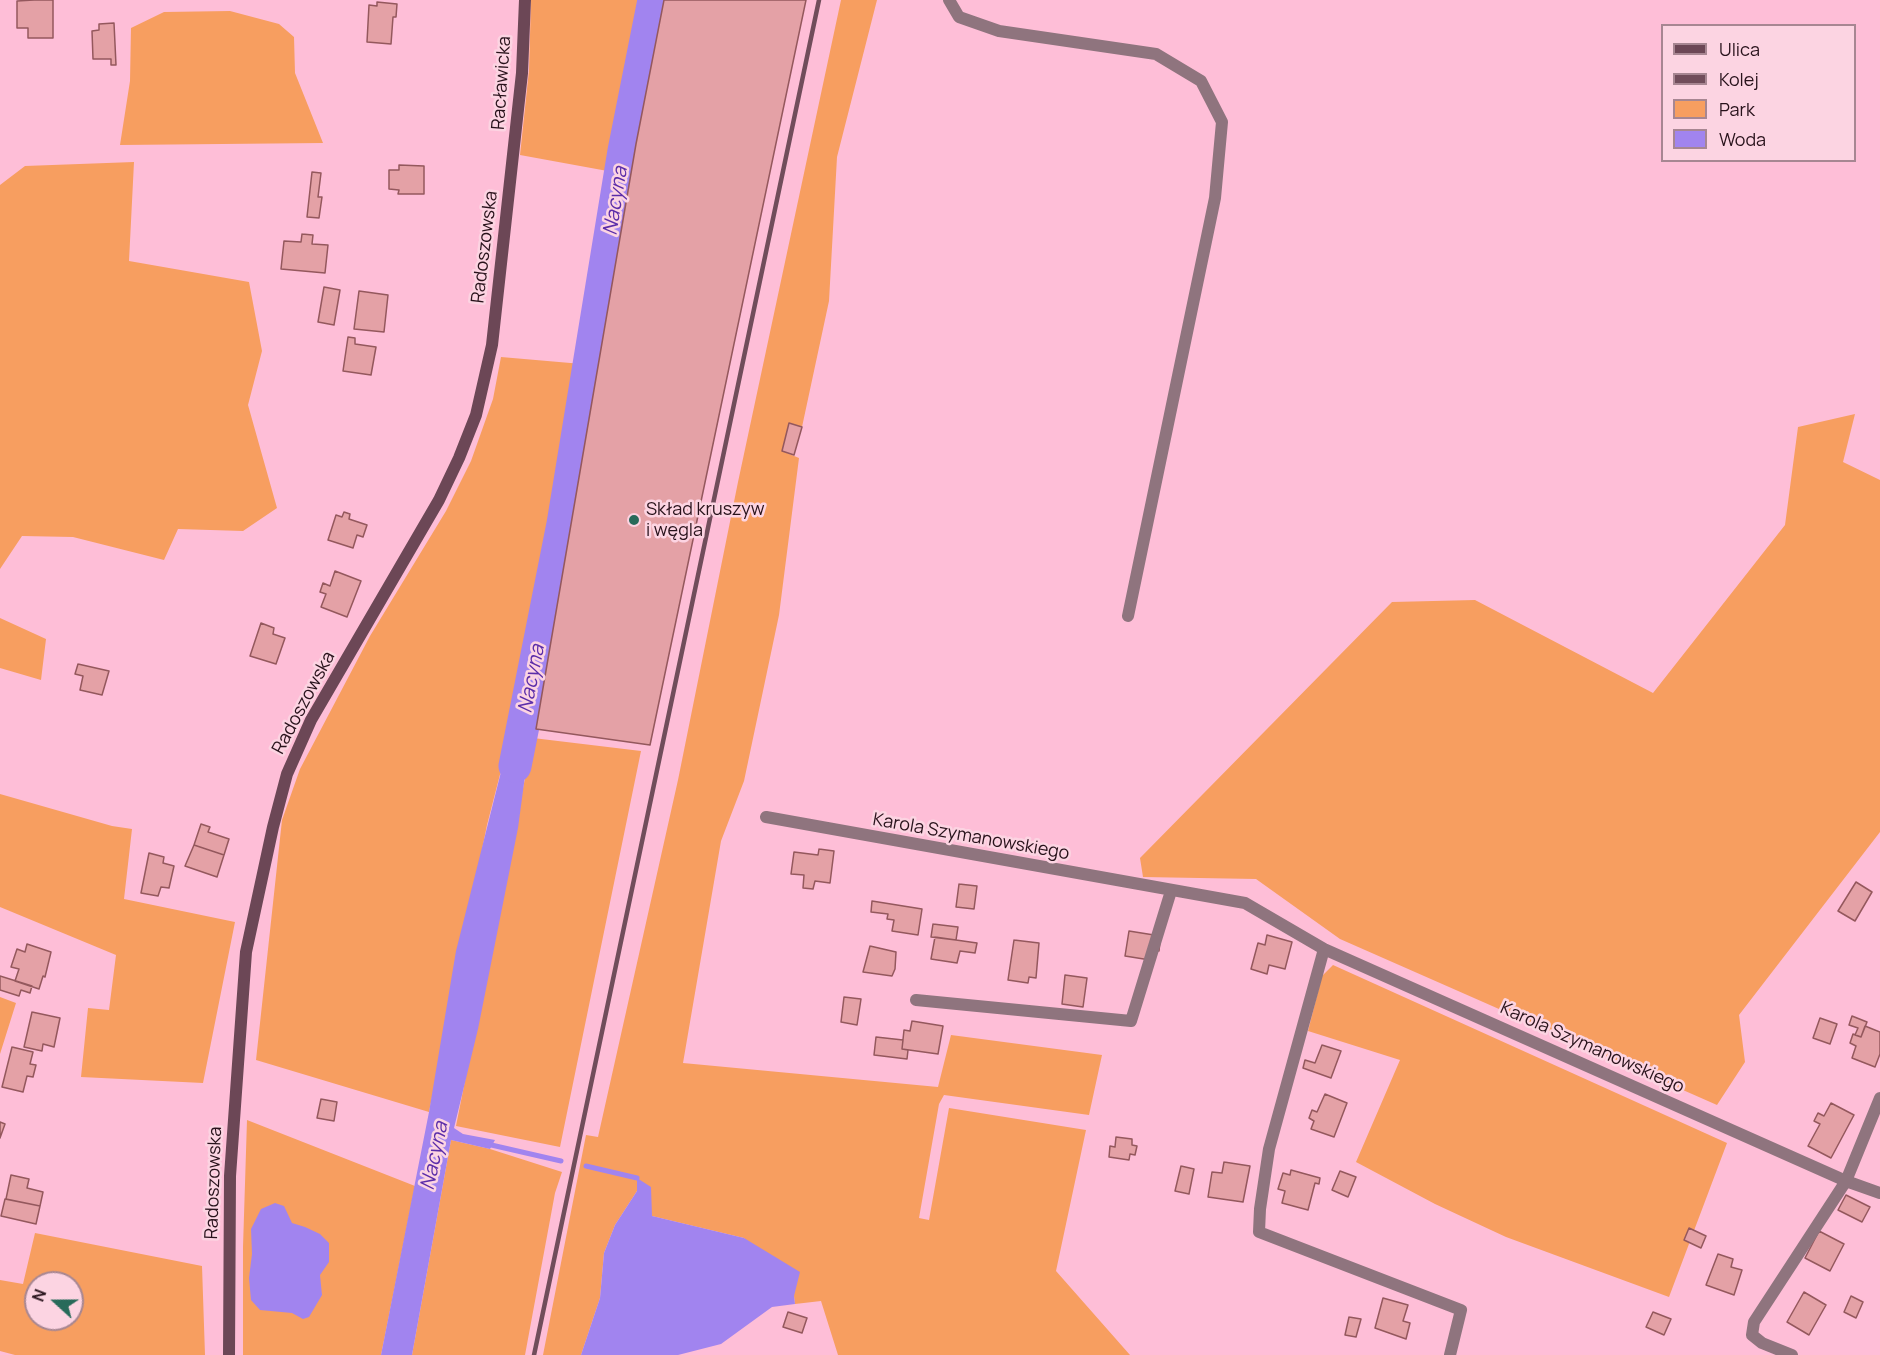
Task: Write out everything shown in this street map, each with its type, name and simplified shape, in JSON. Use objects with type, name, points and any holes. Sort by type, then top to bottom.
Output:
[{"type":"street","name":"Racławicka","points":[[513,168],[522,73],[525,0]]},
{"type":"street","points":[[949,0],[959,17],[999,31],[1156,54],[1201,81],[1222,122],[1215,198],[1128,616]]},
{"type":"street","name":"Radoszowska","points":[[229,1355],[230,1176],[246,952],[281,791],[311,720],[423,529],[466,443],[476,415],[492,345],[513,168]]},
{"type":"street","name":"Karola Szymanowskiego","points":[[766,817],[1245,903],[1324,949],[1880,1193]]},
{"type":"street","points":[[916,1000],[1131,1021],[1171,891]]},
{"type":"street","points":[[1324,949],[1269,1149],[1259,1232],[1461,1310],[1450,1355]]},
{"type":"street","points":[[1792,1355],[1762,1343],[1752,1335],[1754,1322],[1846,1180],[1880,1098]]},
{"type":"green space","points":[[531,0],[643,0],[613,172],[520,155],[529,70]]},
{"type":"green space","points":[[841,0],[877,0],[837,157],[829,301],[802,427],[789,423],[782,451],[799,458],[779,615],[744,781],[721,841],[683,1063],[938,1087],[951,1035],[1102,1055],[1089,1115],[944,1095],[939,1104],[919,1218],[929,1220],[949,1108],[1086,1130],[1056,1271],[1130,1355],[838,1355],[821,1301],[795,1304],[794,1296],[744,1238],[652,1216],[637,1179],[637,1191],[615,1225],[604,1253],[600,1298],[581,1355],[543,1355],[586,1135],[598,1137],[678,780],[738,482]]},
{"type":"green space","points":[[230,11],[279,24],[294,37],[295,73],[323,143],[120,145],[130,81],[131,28],[164,12]]},
{"type":"green space","points":[[134,162],[129,261],[249,282],[262,351],[248,405],[277,508],[243,531],[178,529],[164,560],[73,537],[22,536],[0,569],[0,185],[25,166]]},
{"type":"green space","points":[[501,357],[582,364],[514,720],[487,825],[429,1112],[256,1060],[282,820],[300,769],[370,636],[446,511],[471,461],[493,399]]},
{"type":"green space","points":[[1855,414],[1843,462],[1880,480],[1880,832],[1739,1015],[1745,1062],[1717,1105],[1340,939],[1256,879],[1143,877],[1140,858],[1392,602],[1475,600],[1653,693],[1785,525],[1798,427]]},
{"type":"green space","points":[[0,618],[46,639],[41,680],[0,668]]},
{"type":"green space","points":[[533,738],[641,751],[560,1147],[456,1126]]},
{"type":"green space","points":[[0,794],[112,826],[132,829],[124,899],[235,922],[203,1083],[81,1077],[88,1008],[109,1010],[116,955],[0,907]]},
{"type":"green space","points":[[1333,965],[1727,1143],[1669,1297],[1506,1237],[1435,1204],[1356,1162],[1400,1060],[1308,1031],[1322,976]]},
{"type":"green space","points":[[0,997],[16,1003],[0,1054]]},
{"type":"green space","points":[[247,1120],[415,1186],[381,1355],[243,1355],[243,1247]]},
{"type":"green space","points":[[451,1140],[490,1149],[562,1172],[555,1193],[525,1355],[412,1355]]},
{"type":"green space","points":[[35,1233],[202,1266],[205,1355],[15,1355],[0,1351],[0,1280],[23,1284],[24,1280],[24,1331],[84,1331],[84,1271],[26,1271]]},
{"type":"water","points":[[514,720],[532,724],[518,828],[478,1029],[454,1128],[463,1134],[495,1140],[490,1149],[451,1140],[412,1355],[381,1355],[429,1112],[456,951]]},
{"type":"water","points":[[637,1178],[651,1187],[652,1216],[744,1238],[800,1272],[794,1296],[795,1304],[772,1307],[721,1344],[678,1355],[581,1355],[600,1298],[604,1253],[615,1225],[637,1191]]},
{"type":"water","points":[[275,1203],[284,1206],[292,1223],[320,1234],[329,1243],[329,1262],[320,1275],[322,1295],[309,1317],[303,1319],[292,1313],[260,1310],[251,1300],[249,1278],[252,1254],[251,1229],[261,1209]]},
{"type":"building","points":[[53,0],[53,38],[28,38],[28,28],[17,28],[17,1]]},
{"type":"building","name":"Skład kruszyw i węgla","points":[[664,0],[806,0],[650,745],[536,729],[636,144]]},
{"type":"building","points":[[377,2],[397,4],[396,17],[393,17],[391,44],[367,42],[369,5],[377,6]]},
{"type":"building","points":[[114,23],[116,65],[111,65],[111,59],[93,59],[92,31],[99,30],[99,24]]},
{"type":"building","points":[[399,165],[424,166],[424,194],[398,194],[399,190],[389,189],[389,170],[399,170]]},
{"type":"building","points":[[312,172],[321,173],[318,197],[322,197],[319,218],[307,217]]},
{"type":"building","points":[[302,234],[313,235],[312,244],[328,245],[325,273],[281,269],[284,241],[301,242]]},
{"type":"building","points":[[324,287],[340,290],[334,325],[318,322]]},
{"type":"building","points":[[359,291],[388,295],[384,332],[354,329]]},
{"type":"building","points":[[348,337],[355,338],[355,344],[376,347],[371,375],[343,371]]},
{"type":"building","points":[[789,423],[802,427],[794,455],[782,451]]},
{"type":"building","points":[[344,512],[350,514],[349,519],[367,525],[363,537],[357,535],[353,548],[328,540],[336,515],[342,517]]},
{"type":"building","points":[[335,571],[361,581],[347,617],[321,607],[326,594],[320,592],[323,583],[330,586]]},
{"type":"building","points":[[261,623],[274,628],[273,634],[285,638],[276,664],[250,656]]},
{"type":"building","points":[[78,664],[109,671],[102,695],[80,690],[83,676],[75,674]]},
{"type":"building","points":[[201,824],[210,827],[208,832],[229,839],[224,855],[194,845]]},
{"type":"building","points":[[194,845],[224,855],[217,877],[185,866]]},
{"type":"building","points":[[819,849],[834,851],[830,883],[815,881],[813,889],[803,888],[804,875],[791,874],[794,852],[818,855]]},
{"type":"building","points":[[149,853],[164,857],[163,863],[174,866],[169,888],[161,887],[158,896],[141,893]]},
{"type":"building","points":[[1856,882],[1872,892],[1855,921],[1838,911]]},
{"type":"building","points":[[959,884],[977,886],[974,909],[956,907]]},
{"type":"building","points":[[872,901],[922,909],[918,935],[892,931],[894,920],[887,919],[888,914],[871,912]]},
{"type":"building","points":[[933,924],[958,927],[956,940],[931,937]]},
{"type":"building","points":[[1129,931],[1154,935],[1160,942],[1159,951],[1152,950],[1150,960],[1125,956]]},
{"type":"building","points":[[1267,935],[1292,942],[1285,969],[1269,965],[1267,974],[1251,969],[1258,943],[1265,945]]},
{"type":"building","points":[[935,937],[977,943],[975,953],[960,951],[957,963],[931,959]]},
{"type":"building","points":[[1014,940],[1039,943],[1036,978],[1029,977],[1028,983],[1008,980]]},
{"type":"building","points":[[27,944],[51,952],[45,977],[43,976],[39,989],[15,981],[19,969],[11,967],[17,949],[25,952]]},
{"type":"building","points":[[870,946],[896,952],[895,969],[892,976],[863,972]]},
{"type":"building","points":[[1065,975],[1087,978],[1083,1007],[1062,1004]]},
{"type":"building","points":[[0,976],[32,986],[30,993],[21,990],[19,996],[0,990]]},
{"type":"building","points":[[844,997],[861,999],[857,1025],[841,1022]]},
{"type":"building","points":[[32,1012],[60,1018],[54,1047],[43,1044],[42,1051],[24,1047]]},
{"type":"building","points":[[1852,1016],[1867,1022],[1861,1037],[1855,1035],[1858,1028],[1849,1025]]},
{"type":"building","points":[[1820,1018],[1837,1024],[1830,1044],[1813,1038]]},
{"type":"building","points":[[912,1021],[943,1026],[938,1054],[902,1049],[904,1030],[910,1031]]},
{"type":"building","points":[[1865,1026],[1880,1032],[1880,1054],[1875,1067],[1852,1058],[1856,1046],[1850,1043],[1853,1034],[1861,1037]]},
{"type":"building","points":[[876,1037],[903,1040],[902,1049],[908,1050],[907,1059],[874,1055]]},
{"type":"building","points":[[1322,1045],[1341,1051],[1331,1078],[1303,1068],[1305,1060],[1315,1063]]},
{"type":"building","points":[[12,1047],[33,1052],[30,1064],[36,1065],[33,1077],[27,1076],[23,1092],[2,1087]]},
{"type":"building","points":[[1325,1094],[1347,1103],[1334,1137],[1311,1129],[1314,1121],[1309,1118],[1312,1110],[1317,1112]]},
{"type":"building","points":[[321,1099],[337,1102],[334,1121],[317,1118]]},
{"type":"building","points":[[1831,1103],[1854,1115],[1831,1158],[1808,1146],[1820,1124],[1814,1121],[1818,1113],[1824,1116]]},
{"type":"building","points":[[0,1122],[5,1124],[0,1138]]},
{"type":"building","points":[[1116,1137],[1132,1139],[1132,1145],[1137,1146],[1135,1155],[1130,1154],[1129,1160],[1109,1157],[1110,1146],[1115,1147]]},
{"type":"building","points":[[1224,1162],[1250,1166],[1243,1202],[1208,1197],[1212,1172],[1222,1173]]},
{"type":"building","points":[[1181,1166],[1194,1169],[1189,1194],[1175,1191]]},
{"type":"building","points":[[1291,1170],[1320,1178],[1319,1184],[1315,1183],[1308,1210],[1282,1203],[1285,1191],[1278,1189],[1283,1173],[1290,1175]]},
{"type":"building","points":[[1340,1171],[1356,1177],[1348,1197],[1332,1190]]},
{"type":"building","points":[[11,1175],[29,1179],[27,1188],[43,1192],[40,1206],[6,1199]]},
{"type":"building","points":[[1846,1195],[1870,1207],[1862,1222],[1838,1210]]},
{"type":"building","points":[[5,1199],[40,1206],[36,1224],[1,1216]]},
{"type":"building","points":[[1689,1228],[1706,1236],[1701,1248],[1684,1240]]},
{"type":"building","points":[[1819,1231],[1844,1244],[1830,1271],[1805,1258]]},
{"type":"building","points":[[1718,1254],[1733,1259],[1731,1267],[1742,1270],[1734,1295],[1706,1285]]},
{"type":"building","points":[[1804,1292],[1826,1305],[1809,1335],[1787,1322]]},
{"type":"building","points":[[1851,1296],[1863,1302],[1856,1318],[1844,1312]]},
{"type":"building","points":[[1383,1298],[1408,1305],[1403,1321],[1410,1323],[1406,1339],[1375,1328]]},
{"type":"building","points":[[788,1312],[807,1318],[802,1333],[783,1327]]},
{"type":"building","points":[[1653,1312],[1671,1319],[1664,1335],[1646,1327]]},
{"type":"building","points":[[1349,1317],[1361,1319],[1356,1337],[1345,1335]]},
{"type":"waterway","name":"Nacyna","points":[[515,766],[563,524],[624,151],[654,0]]},
{"type":"waterway","points":[[487,1144],[561,1161]]},
{"type":"waterway","points":[[586,1166],[637,1178]]},
{"type":"railway","points":[[534,1355],[819,0]]},
{"type":"place","name":"Skład kruszyw i węgla","points":[[634,520]]}]
